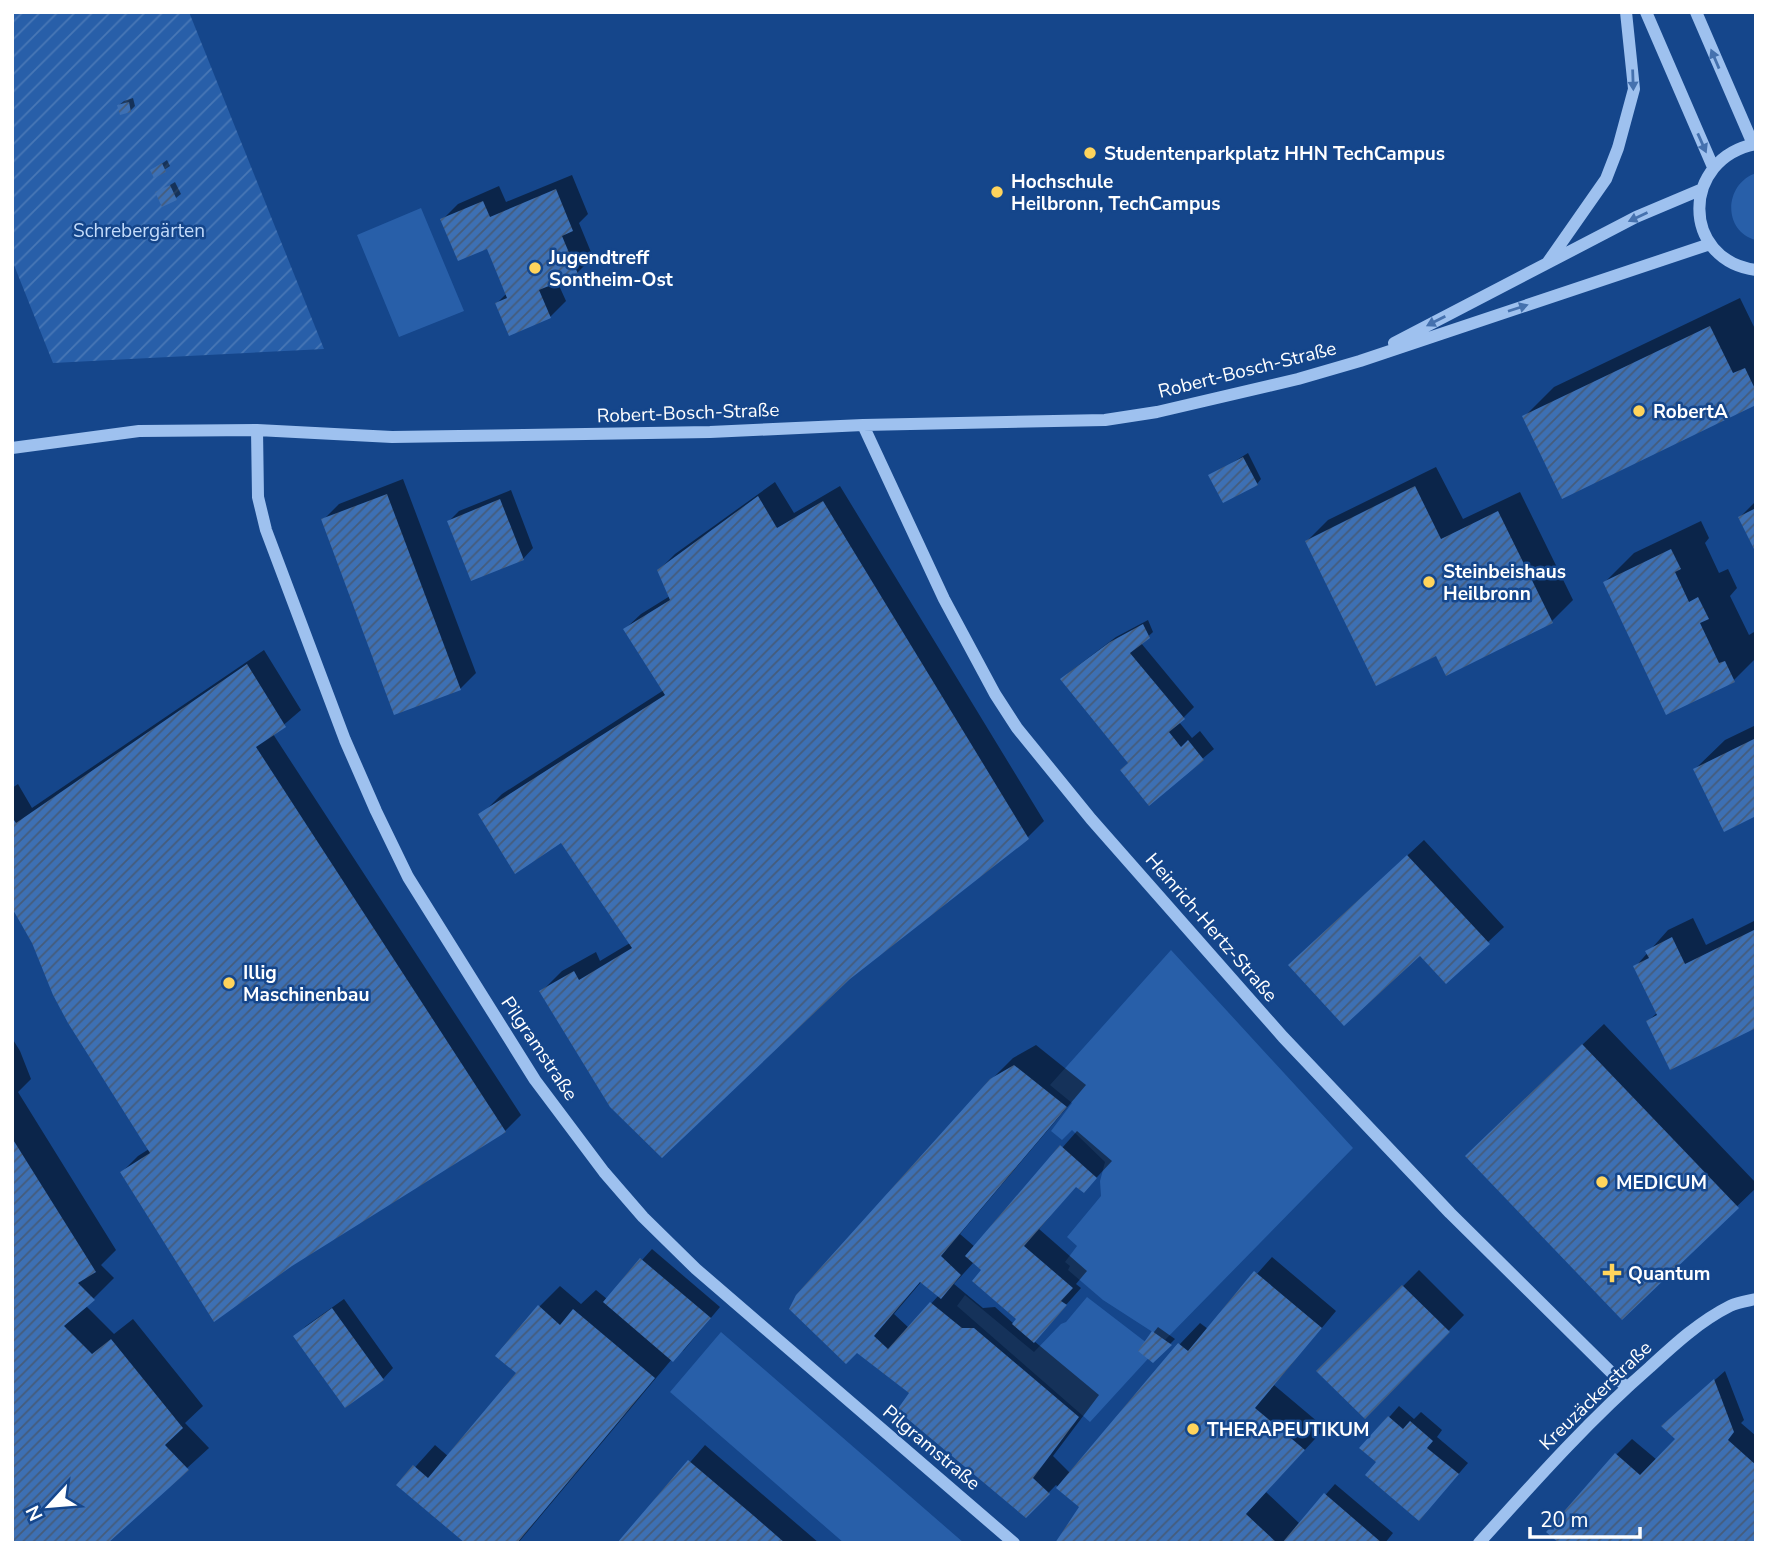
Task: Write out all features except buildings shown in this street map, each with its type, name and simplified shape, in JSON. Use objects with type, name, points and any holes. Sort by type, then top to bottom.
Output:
[{"type":"street","points":[[1547,263],[1606,178],[1618,148],[1634,89],[1626,12]]},
{"type":"street","points":[[1646,12],[1713,167]]},
{"type":"street","points":[[1696,12],[1754,144],[1731,152],[1713,167],[1700,190],[1702,227],[1710,244],[1722,256],[1736,265],[1756,270]]},
{"type":"street","name":"Robert-Bosch-Straße","points":[[1360,360],[1636,217],[1700,190]]},
{"type":"street","name":"Robert-Bosch-Straße","points":[[12,448],[139,430],[257,430],[392,437],[710,432],[863,425],[1105,420],[1244,392],[1360,360],[1710,244]]},
{"type":"street","name":"Heinrich-Hertz-Straße","points":[[863,425],[944,599],[995,694],[1017,728],[1091,819],[1283,1037],[1450,1213],[1626,1387]]},
{"type":"street","name":"Pilgramstraße","points":[[257,430],[258,497],[266,530],[365,788],[408,877],[536,1080],[604,1172],[643,1217],[696,1269],[1014,1543]]},
{"type":"street","name":"Kreuzäckerstraße","points":[[1479,1543],[1626,1387],[1707,1319],[1733,1304],[1756,1298]]},
{"type":"green space","name":"Schrebergärten","points":[[12,12],[189,12],[324,349],[53,363],[12,260]]},
{"type":"green space","points":[[1756,173],[1756,240],[1737,227],[1731,207],[1738,187]]},
{"type":"green space","points":[[421,208],[464,311],[399,337],[357,235]]},
{"type":"green space","points":[[1171,950],[1353,1148],[1165,1340],[1103,1300],[1068,1270],[1070,1266],[1065,1262],[1077,1246],[1067,1237],[1101,1196],[1100,1181],[1105,1162],[1072,1130],[1062,1140],[1051,1131],[1072,1103],[1050,1085]]},
{"type":"green space","points":[[965,1295],[1034,1352],[1066,1322],[1087,1297],[1156,1350],[1090,1422],[957,1306]]},
{"type":"green space","points":[[721,1332],[964,1543],[844,1543],[670,1392]]},
{"type":"place","name":"Studentenparkplatz HHN TechCampus","points":[[1090,153]]},
{"type":"place","name":"Hochschule Heilbronn, TechCampus","points":[[997,192]]},
{"type":"place","name":"Jugendtreff Sontheim-Ost","points":[[535,268]]},
{"type":"place","name":"RobertA","points":[[1639,411]]},
{"type":"place","name":"Steinbeishaus Heilbronn","points":[[1429,582]]},
{"type":"place","name":"Illig Maschinenbau","points":[[229,983]]},
{"type":"place","name":"MEDICUM","points":[[1602,1182]]},
{"type":"place","name":"Quantum","points":[[1612,1273]]},
{"type":"place","name":"THERAPEUTIKUM","points":[[1193,1429]]}]
